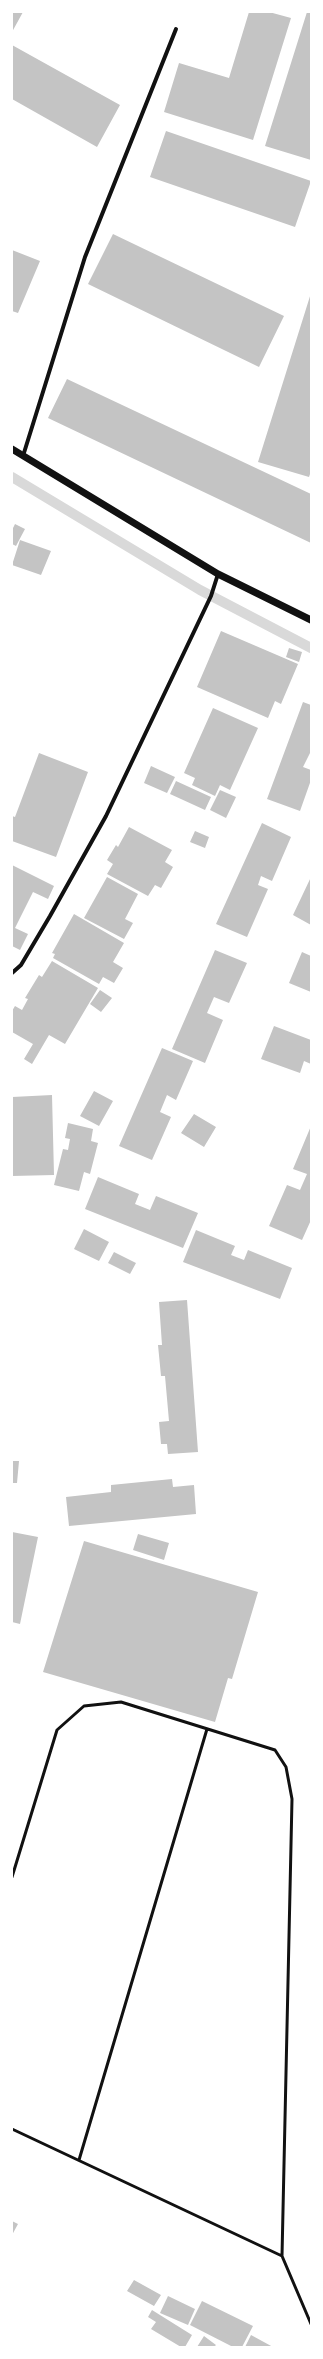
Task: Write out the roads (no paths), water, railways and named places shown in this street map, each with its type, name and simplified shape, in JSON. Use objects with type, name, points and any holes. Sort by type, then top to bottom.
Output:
[{"type":"street","points":[[23,456],[85,257],[176,29]]},
{"type":"street","points":[[12,449],[218,574],[311,620]]},
{"type":"street","points":[[12,973],[21,965],[106,816],[212,596],[218,574]]},
{"type":"lane","points":[[12,1877],[57,1730],[84,1706],[121,1702],[275,1750],[286,1767],[292,1799],[282,2256],[311,2324]]},
{"type":"lane","points":[[79,2160],[207,1729]]},
{"type":"lane","points":[[12,2128],[282,2256]]},
{"type":"waterway","points":[[12,477],[200,590],[311,648]]}]
